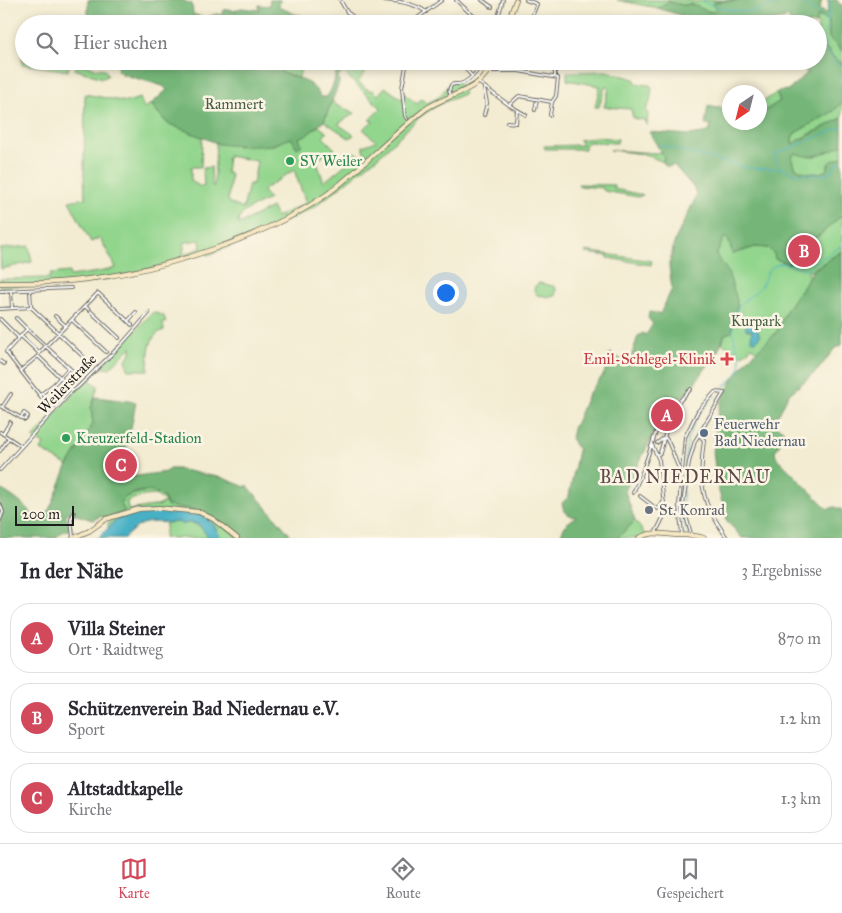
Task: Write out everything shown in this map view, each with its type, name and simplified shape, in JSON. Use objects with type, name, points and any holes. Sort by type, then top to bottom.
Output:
[{"type":"main road","points":[[510,15],[516,0]]},
{"type":"main road","points":[[0,284],[75,281],[128,273],[206,251],[254,233],[291,216],[326,195],[420,114],[437,102],[479,83],[490,71]]},
{"type":"main road","points":[[73,538],[89,531],[106,519],[139,509],[159,508],[199,512],[213,519],[237,538]]},
{"type":"main road","points":[[639,538],[656,533],[687,534],[704,538]]},
{"type":"street","points":[[340,0],[351,15]]},
{"type":"street","points":[[384,0],[406,3],[426,12]]},
{"type":"street","points":[[422,15],[442,0]]},
{"type":"street","points":[[456,0],[472,15]]},
{"type":"street","points":[[483,0],[492,7]]},
{"type":"street","points":[[499,15],[503,0]]},
{"type":"street","points":[[526,0],[537,4],[532,15]]},
{"type":"street","points":[[405,70],[402,88],[407,119]]},
{"type":"street","points":[[466,70],[472,76]]},
{"type":"street","points":[[452,95],[450,88],[453,83],[463,83],[477,70]]},
{"type":"street","points":[[550,115],[552,102],[556,96],[558,78],[555,77],[555,70]]},
{"type":"street","points":[[490,71],[519,71],[555,77]]},
{"type":"street","points":[[479,83],[526,115]]},
{"type":"street","points":[[484,88],[487,103],[484,114]]},
{"type":"street","points":[[509,105],[518,96],[552,102]]},
{"type":"street","points":[[535,110],[537,99]]},
{"type":"street","points":[[507,122],[516,123],[517,110]]},
{"type":"street","points":[[0,291],[71,288]]},
{"type":"street","points":[[30,290],[31,307],[92,365]]},
{"type":"street","points":[[11,291],[12,309]]},
{"type":"street","points":[[22,370],[98,293],[132,325]]},
{"type":"street","points":[[85,306],[119,338]]},
{"type":"street","points":[[0,309],[31,307]]},
{"type":"street","points":[[128,321],[136,312]]},
{"type":"street","name":"Weilerstraße","points":[[0,470],[54,413],[72,391],[121,345],[149,313]]},
{"type":"street","points":[[55,316],[66,326]]},
{"type":"street","points":[[16,318],[79,378]]},
{"type":"street","points":[[0,320],[20,337],[72,391]]},
{"type":"street","points":[[72,320],[106,352]]},
{"type":"street","points":[[28,329],[6,352],[22,370],[49,407]]},
{"type":"street","points":[[0,361],[4,364]]},
{"type":"street","points":[[40,395],[69,369]]},
{"type":"street","points":[[657,456],[660,453],[668,422],[676,405],[691,389]]},
{"type":"street","points":[[714,392],[723,393],[693,446],[683,505],[687,534],[679,516],[681,471],[686,437],[692,421],[701,406],[714,392]]},
{"type":"street","points":[[11,394],[1,406],[21,418]]},
{"type":"street","points":[[10,422],[1,433],[21,446]]},
{"type":"street","points":[[633,493],[656,432]]},
{"type":"street","points":[[699,435],[704,440],[702,466],[706,503],[727,538]]},
{"type":"street","points":[[657,443],[664,437]]},
{"type":"street","points":[[664,437],[673,448],[678,468],[681,471]]},
{"type":"street","points":[[0,451],[9,438]]},
{"type":"street","points":[[652,445],[657,456],[665,514],[659,522],[656,533]]},
{"type":"street","points":[[640,496],[657,509],[664,502]]},
{"type":"street","points":[[0,504],[3,515],[0,520]]},
{"type":"street","points":[[73,538],[74,531],[71,519],[74,513]]},
{"type":"street","points":[[665,514],[679,516]]},
{"type":"green space","points":[[88,0],[181,0],[192,4],[193,14],[196,15],[88,15]]},
{"type":"green space","points":[[270,0],[280,0],[279,7],[300,15],[221,15],[224,10],[229,9],[234,11],[241,8],[259,10],[259,5],[269,6]]},
{"type":"green space","points":[[617,0],[691,0],[695,2],[702,0],[733,0],[712,12],[691,4],[683,5],[668,2],[657,8]]},
{"type":"green space","points":[[822,0],[819,10],[827,13],[829,5],[827,0],[837,0],[840,5],[842,4],[842,51],[829,38],[829,20],[827,19],[827,15],[680,15],[657,8],[668,2],[683,5],[691,4],[712,12],[716,9],[713,5],[714,2]]},
{"type":"green space","points":[[827,19],[829,20],[829,38],[842,51],[842,64],[827,49]]},
{"type":"green space","points":[[827,49],[842,64],[842,102],[834,111],[795,133],[792,138],[792,144],[842,118],[842,145],[813,156],[796,153],[793,155],[792,161],[798,170],[816,173],[827,170],[831,162],[842,157],[842,215],[821,234],[795,252],[789,260],[790,264],[775,259],[774,254],[768,248],[755,247],[733,254],[728,239],[724,238],[716,255],[728,272],[737,300],[732,332],[725,334],[717,353],[688,392],[672,404],[664,413],[625,491],[635,521],[617,538],[559,538],[566,524],[576,517],[566,513],[562,503],[569,496],[578,450],[571,438],[574,425],[588,394],[604,374],[610,353],[620,359],[630,360],[638,336],[643,333],[646,335],[653,324],[648,318],[649,312],[660,314],[672,289],[669,266],[675,240],[697,195],[693,187],[674,165],[667,167],[663,162],[664,157],[649,132],[690,135],[709,132],[711,124],[705,125],[708,106],[722,107],[722,130],[767,130],[767,109],[780,101],[776,93],[789,90],[807,73],[805,70],[827,70]]},
{"type":"green space","points":[[77,70],[104,70],[108,75],[102,78]]},
{"type":"green space","name":"Rammert","points":[[117,70],[282,70],[282,73],[309,84],[321,97],[327,97],[332,88],[336,70],[338,70],[339,83],[324,121],[308,134],[299,138],[302,145],[297,148],[291,138],[273,145],[219,144],[167,123],[151,104],[167,90],[163,86],[122,74]]},
{"type":"green space","points":[[281,70],[300,70],[299,78],[281,73]]},
{"type":"green space","points":[[339,70],[362,70],[365,73],[358,82],[370,91],[372,89],[378,95],[385,87],[403,100],[403,93],[417,104],[421,99],[427,103],[439,97],[449,84],[455,81],[458,81],[464,94],[440,104],[421,116],[378,157],[316,206],[248,240],[208,255],[206,253],[119,277],[82,283],[0,287],[0,279],[50,278],[50,274],[69,272],[70,276],[116,268],[100,238],[91,242],[69,201],[85,198],[85,94],[127,102],[140,98],[144,108],[151,104],[167,123],[202,137],[201,167],[191,167],[191,181],[201,187],[204,186],[203,168],[211,167],[212,186],[214,186],[216,142],[237,146],[273,145],[291,138],[299,138],[319,126],[327,133],[323,137],[335,149],[316,160],[324,182],[352,159],[353,152],[364,157],[368,154],[363,151],[363,146],[376,141],[363,129],[373,121],[369,120],[381,108],[344,73],[340,75]],"holes":[[[228,156],[257,161],[253,184],[249,184],[243,209],[230,203],[228,200],[231,174],[226,173]],[[294,170],[306,203],[277,217],[272,207],[239,224],[238,220],[245,212],[269,199],[263,191],[266,188]],[[200,240],[201,248],[183,255],[185,242]]]},
{"type":"green space","points":[[607,71],[634,79],[637,84],[650,85],[652,87],[650,102],[646,110],[648,114],[647,126],[643,119],[633,118],[631,109],[604,107],[609,88],[605,87],[599,107],[595,107],[600,86],[567,80],[567,72]]},
{"type":"green space","points":[[776,93],[780,101],[767,109],[767,99]]},
{"type":"green space","points":[[332,100],[336,105],[355,113],[338,124],[354,135],[349,138],[324,121]]},
{"type":"green space","points":[[842,102],[842,118],[798,140],[792,145],[792,138],[795,133],[834,111]]},
{"type":"green space","points":[[599,137],[618,139],[617,143],[590,142],[585,144],[585,149],[545,149],[544,146],[582,145],[579,140]]},
{"type":"green space","points":[[842,145],[842,157],[828,164],[827,170],[822,172],[803,172],[794,165],[792,160],[793,154],[796,153],[815,156]]},
{"type":"green space","points":[[610,150],[657,153],[659,151],[664,157],[663,162],[644,154]]},
{"type":"green space","points":[[578,184],[614,185],[614,189],[643,195],[638,197],[604,191],[603,188],[579,186]]},
{"type":"green space","name":"Kurpark","points":[[842,215],[842,251],[808,271],[806,284],[797,294],[776,333],[757,351],[752,347],[741,355],[722,343],[725,334],[732,331],[737,307],[716,255],[724,237],[728,239],[733,254],[755,247],[768,248],[774,254],[790,263],[789,261],[795,252],[821,234]]},
{"type":"green space","points":[[29,246],[32,262],[1,269],[0,249]]},
{"type":"green space","points":[[586,251],[652,261],[651,265],[585,253]]},
{"type":"green space","points":[[842,251],[842,345],[835,348],[818,370],[788,395],[779,414],[772,422],[784,431],[780,444],[775,451],[776,457],[828,509],[835,507],[842,510],[842,538],[742,538],[727,521],[717,484],[713,451],[716,420],[722,399],[731,382],[748,359],[776,333],[787,309],[802,290],[812,271]]},
{"type":"green space","points":[[539,283],[556,288],[555,296],[537,295],[534,290],[535,286]]},
{"type":"green space","points":[[153,312],[164,316],[166,323],[163,323],[164,330],[158,333],[152,341],[148,370],[128,370],[126,359],[131,353],[131,347],[110,368],[99,369]]},
{"type":"green space","points":[[87,378],[98,386],[91,408],[93,424],[68,466],[41,450],[44,444],[33,438],[73,394],[72,391]]},
{"type":"green space","points":[[95,397],[136,402],[127,446],[113,465],[115,473],[125,474],[124,477],[130,477],[177,469],[223,478],[245,487],[247,485],[293,538],[239,538],[214,518],[195,510],[167,506],[159,494],[145,491],[137,492],[124,498],[120,503],[124,512],[103,519],[102,516],[92,520],[71,513],[65,514],[72,529],[62,532],[56,538],[0,538],[0,489],[23,505],[32,516],[45,516],[66,469],[93,424],[91,408]]},
{"type":"green space","points":[[147,490],[162,495],[165,501],[155,495],[142,496],[127,501],[128,510],[161,505],[161,503],[165,502],[167,506],[206,515],[239,538],[221,538],[211,524],[203,517],[173,511],[135,513],[117,519],[108,528],[110,519],[125,511],[120,503],[125,497]]},
{"type":"green space","points":[[635,521],[646,538],[617,538]]},
{"type":"green space","points":[[178,522],[197,525],[203,529],[209,538],[164,538],[166,523]]},
{"type":"water","points":[[747,320],[759,327],[760,336],[757,340],[751,339],[752,330],[745,328],[748,324]]},
{"type":"water","points":[[182,511],[200,515],[213,524],[221,538],[209,538],[200,526],[189,522],[181,524],[178,522],[149,522],[138,526],[124,538],[98,538],[117,519],[147,512]]},
{"type":"waterway","points":[[827,24],[830,0]]},
{"type":"waterway","points":[[702,1],[713,6],[743,12],[755,11],[781,3],[797,2],[821,15]]},
{"type":"waterway","points":[[827,51],[842,67]]},
{"type":"waterway","points":[[842,127],[775,154],[781,167],[789,172],[799,174],[828,174],[842,159]]},
{"type":"waterway","points":[[660,145],[748,168],[781,169]]},
{"type":"waterway","points":[[721,390],[737,373],[741,364],[733,334],[733,323],[739,306],[758,290],[773,267],[784,264],[809,268],[842,245]]},
{"type":"waterway","points":[[688,534],[682,511],[687,440],[698,415],[716,395]]},
{"type":"place","name":"SV Weiler","points":[[290,161]]},
{"type":"place","name":"Schützenverein Bad Niedernau e.V.","points":[[804,251]]},
{"type":"place","name":"Emil-Schlegel-Klinik","points":[[727,359]]},
{"type":"place","name":"Villa Steiner","points":[[667,415]]},
{"type":"place","name":"Feuerwehr Bad Niedernau","points":[[704,433]]},
{"type":"place","name":"Kreuzerfeld-Stadion","points":[[66,438]]},
{"type":"place","name":"Altstadtkapelle","points":[[121,465]]},
{"type":"place","name":"St. Konrad","points":[[649,510]]},
{"type":"district","name":"BAD NIEDERNAU","points":[[685,477]]}]
